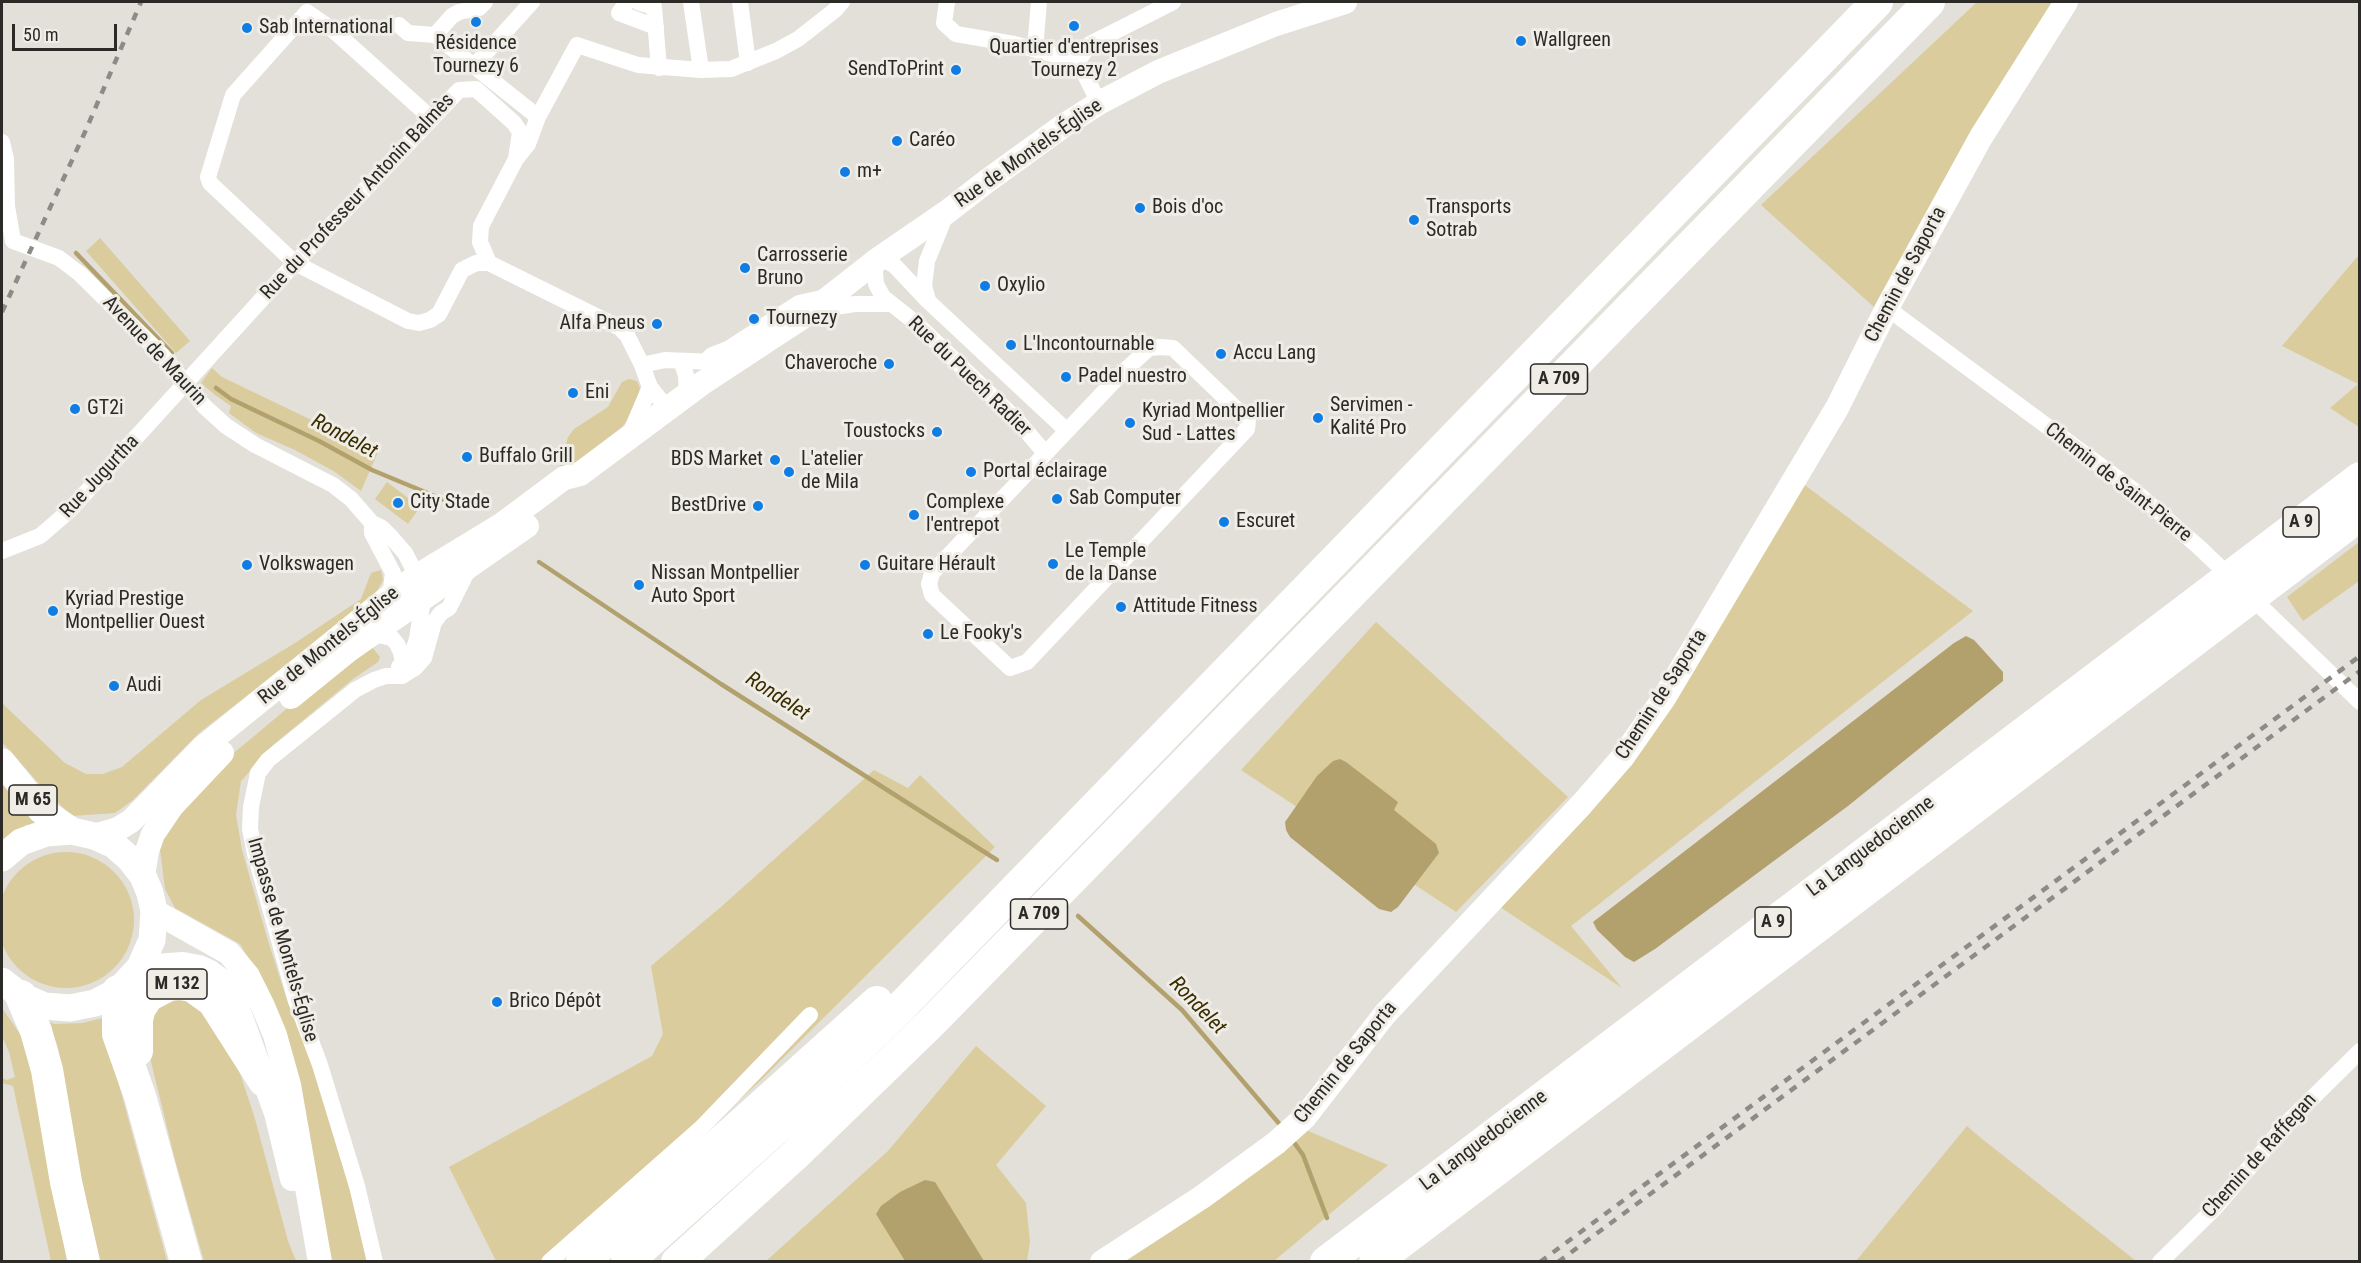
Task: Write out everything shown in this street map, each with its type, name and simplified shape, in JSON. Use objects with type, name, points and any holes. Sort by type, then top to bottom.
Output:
[{"type":"highway","name":"A 709","points":[[627,1262],[781,1124],[1009,897],[1877,2]]},
{"type":"highway","name":"A 709","points":[[677,1262],[787,1163],[885,1069],[1929,2]]},
{"type":"highway","name":"La Languedocienne","points":[[1375,1262],[2241,586],[2360,478]]},
{"type":"highway","name":"La Languedocienne","points":[[1326,1262],[2241,586],[2360,516]]},
{"type":"highway","points":[[582,1262],[721,1142],[914,969],[1009,897]]},
{"type":"highway","name":"M 132","points":[[140,1096],[137,1019],[140,1008],[148,996],[169,985],[192,986],[213,1001],[264,1081]]},
{"type":"highway","points":[[11,989],[36,1031],[46,1070],[66,1182],[84,1262]]},
{"type":"highway","points":[[118,991],[118,1034],[140,1096],[183,1255]]},
{"type":"highway","points":[[711,1262],[885,1069]]},
{"type":"main road","points":[[1276,24],[1289,2]]},
{"type":"main road","name":"Chemin de Saporta","points":[[1102,1262],[1202,1197],[1276,1143],[1305,1117],[1385,1014],[1582,804],[1622,758],[1664,698],[1837,408],[1887,308],[1981,137],[2066,2]]},
{"type":"main road","name":"Rue de Montels-Église","points":[[83,833],[118,829],[131,821],[203,747],[390,596],[417,576],[501,525],[564,478],[579,474],[679,401],[821,304],[987,180],[1099,103],[1158,72],[1330,4]]},
{"type":"main road","name":"Rue de Montels-Église","points":[[143,876],[147,851],[153,834],[172,806],[216,757],[349,650],[469,568],[574,490],[579,474]]},
{"type":"main road","points":[[423,599],[427,580],[486,541],[501,525]]},
{"type":"main road","points":[[373,634],[381,620],[399,606],[417,576]]},
{"type":"main road","name":"M 65","points":[[2,762],[41,810],[83,833]]},
{"type":"main road","points":[[2,858],[21,842],[46,833],[83,833],[114,845],[130,859],[143,876],[154,911],[152,940],[140,967],[118,991],[95,1003],[70,1008],[44,1006],[11,989]]},
{"type":"main road","name":"M 132","points":[[154,911],[229,953],[248,976],[262,1004],[275,1035],[294,1107],[320,1262]]},
{"type":"main road","name":"M 132","points":[[140,967],[183,964],[210,972],[232,993],[276,1113],[312,1262]]},
{"type":"street","points":[[435,35],[452,16],[459,12],[479,8],[485,2]]},
{"type":"street","points":[[474,66],[532,2]]},
{"type":"street","points":[[627,2],[619,13],[656,27]]},
{"type":"street","points":[[638,2],[654,7],[659,68]]},
{"type":"street","points":[[691,2],[701,70]]},
{"type":"street","points":[[740,2],[748,63]]},
{"type":"street","points":[[489,263],[480,242],[481,226],[516,159],[528,144],[538,117],[577,45],[638,65],[701,70],[731,69],[776,51],[798,39],[842,2]]},
{"type":"street","points":[[947,2],[944,23],[956,34],[1078,61],[1099,103]]},
{"type":"street","points":[[1035,50],[1039,2]]},
{"type":"street","points":[[1078,61],[1090,44],[1173,2]]},
{"type":"street","points":[[431,118],[333,30],[311,7],[233,95],[208,177],[210,183],[296,263],[408,321],[419,323],[439,314],[462,270],[476,263],[489,263],[620,328],[627,335],[650,387],[663,403],[679,401],[686,375],[681,361]]},
{"type":"street","points":[[399,25],[408,33],[435,35],[538,117]]},
{"type":"street","name":"Rue du Professeur Antonin Balmès","points":[[185,383],[459,90],[476,88],[514,123],[520,132],[516,159]]},
{"type":"street","name":"Avenue de Maurin","points":[[2,142],[6,159],[7,242],[58,258],[80,274],[163,356],[204,406],[226,426],[255,445],[333,485],[351,500],[372,523],[382,528],[405,553],[417,576]]},
{"type":"street","name":"Rue du Puech Radier","points":[[928,301],[924,286],[927,261],[946,212]]},
{"type":"street","name":"Rue du Puech Radier","points":[[1045,453],[1016,419],[912,320],[883,297],[876,284],[877,260],[894,265],[928,301],[1066,430]]},
{"type":"street","name":"Rue de Montels-Église","points":[[705,362],[712,355],[728,349],[799,303],[821,304]]},
{"type":"street","name":"Rue du Puech Radier","points":[[821,304],[890,304]]},
{"type":"street","name":"Chemin de Saint-Pierre","points":[[1887,308],[2136,492],[2201,549],[2360,702]]},
{"type":"street","name":"Rue du Puech Radier","points":[[1149,348],[1173,348],[1248,420],[1247,429],[1027,662],[1010,668],[932,595],[929,584],[936,568],[1045,453],[1149,348]]},
{"type":"street","points":[[642,365],[665,360],[735,362]]},
{"type":"street","name":"Rue Jugurtha","points":[[2,552],[40,536],[62,518],[185,383]]},
{"type":"street","points":[[628,439],[650,387]]},
{"type":"street","name":"Avenue de Maurin","points":[[372,523],[372,533],[393,573],[394,581],[390,596]]},
{"type":"street","name":"Impasse de Montels-Église","points":[[386,676],[402,676],[415,668],[424,658],[434,622],[441,613],[449,608],[469,568]]},
{"type":"street","name":"Impasse de Montels-Église","points":[[375,1262],[357,1186],[320,1065],[296,1001],[255,854],[250,829],[250,807],[258,773],[268,760],[355,690],[386,676],[403,664],[413,651],[417,639],[423,599]]},
{"type":"street","points":[[373,634],[392,638],[401,652],[403,664]]},
{"type":"street","points":[[549,1262],[701,1128],[810,1015]]},
{"type":"street","name":"Chemin de Raffegan","points":[[2160,1262],[2215,1208],[2287,1124],[2360,1051]]},
{"type":"shaded area","points":[[1977,2],[2056,2],[1875,308],[1761,205]]},
{"type":"shaded area","points":[[100,238],[190,341],[176,353],[86,251]]},
{"type":"shaded area","points":[[2357,257],[2360,259],[2359,427],[2330,408],[2358,384],[2282,346]]},
{"type":"shaded area","points":[[212,368],[222,377],[378,452],[361,491],[335,472],[295,450],[256,433],[229,413],[231,406],[201,383]]},
{"type":"shaded area","points":[[629,379],[637,381],[640,388],[635,411],[622,427],[565,471],[559,468],[568,437],[574,429],[608,407],[622,382]]},
{"type":"shaded area","name":"City Stade","points":[[387,482],[420,507],[408,524],[375,499]]},
{"type":"shaded area","points":[[1802,483],[1973,611],[1571,926],[1622,988],[1497,905],[1584,813]]},
{"type":"shaded area","points":[[2359,542],[2359,581],[2303,621],[2287,597]]},
{"type":"shaded area","points":[[381,570],[383,580],[374,597],[199,733],[133,800],[115,813],[72,816],[41,786],[2,742],[2,703],[65,763],[86,774],[103,774],[122,767],[201,700],[295,643],[361,599],[371,573]]},
{"type":"shaded area","points":[[1376,622],[1568,797],[1456,912],[1241,770]]},
{"type":"shaded area","points":[[1966,636],[1974,640],[2003,672],[2003,681],[1848,806],[1655,949],[1634,962],[1625,957],[1597,930],[1593,922]]},
{"type":"shaded area","points":[[372,647],[380,657],[378,662],[353,679],[273,745],[241,781],[236,815],[242,850],[269,944],[288,1003],[312,1058],[370,1261],[331,1261],[306,1118],[262,981],[240,944],[175,908],[165,889],[159,842],[217,767],[326,676]]},
{"type":"shaded area","points":[[1340,759],[1398,802],[1394,810],[1436,844],[1439,853],[1398,907],[1391,912],[1379,909],[1290,837],[1286,830],[1285,822],[1317,776],[1333,761]]},
{"type":"shaded area","points":[[874,770],[908,788],[920,775],[995,847],[759,1082],[559,1261],[496,1261],[449,1167],[652,1056],[663,1034],[651,966],[722,906]]},
{"type":"shaded area","points":[[2,778],[37,824],[26,825],[2,841]]},
{"type":"shaded area","points":[[66,852],[92,857],[104,863],[114,872],[123,882],[129,894],[134,920],[129,946],[123,958],[114,968],[104,977],[92,983],[66,988],[40,983],[28,977],[18,968],[9,958],[3,946],[-2,920],[3,894],[9,882],[18,872],[28,863],[40,857]]},
{"type":"shaded area","points":[[180,994],[210,1012],[233,1052],[255,1119],[288,1241],[296,1261],[204,1261],[175,1160],[146,1041],[153,1010]]},
{"type":"shaded area","points":[[2,1008],[25,1041],[33,1067],[67,1261],[51,1261],[13,1086],[2,1083],[2,1078],[7,1080],[15,1077],[9,1052],[2,1036]]},
{"type":"shaded area","points":[[107,1017],[116,1074],[167,1261],[97,1261],[69,1131],[64,1076],[57,1044],[47,1021],[54,1024],[82,1023]]},
{"type":"shaded area","points":[[976,1046],[1046,1106],[996,1165],[1026,1203],[1030,1242],[1027,1261],[765,1262],[888,1151]]},
{"type":"shaded area","points":[[1967,1126],[1981,1138],[2136,1261],[1856,1261]]},
{"type":"shaded area","points":[[1306,1130],[1388,1165],[1274,1261],[1121,1262]]},
{"type":"shaded area","points":[[925,1180],[935,1182],[984,1261],[905,1261],[876,1214],[881,1206],[900,1192]]},
{"type":"waterway","name":"Rondelet","points":[[76,253],[172,353]]},
{"type":"waterway","name":"Rondelet","points":[[216,388],[231,399],[319,441],[372,470],[461,507]]},
{"type":"waterway","name":"Rondelet","points":[[539,562],[721,684],[997,860]]},
{"type":"waterway","name":"Rondelet","points":[[1078,916],[1182,1010],[1282,1127]]},
{"type":"waterway","points":[[1293,1141],[1303,1155],[1327,1218]]},
{"type":"railway","points":[[2,312],[85,132],[141,2]]},
{"type":"railway","points":[[1540,1262],[2360,656]]},
{"type":"railway","points":[[1558,1262],[2360,671]]},
{"type":"place","name":"Résidence Tournezy 6","points":[[476,22]]},
{"type":"place","name":"Quartier d'entreprises Tournezy 2","points":[[1074,26]]},
{"type":"place","name":"Sab International","points":[[247,28]]},
{"type":"place","name":"Wallgreen","points":[[1521,41]]},
{"type":"place","name":"SendToPrint","points":[[956,70]]},
{"type":"place","name":"Caréo","points":[[897,141]]},
{"type":"place","name":"m+","points":[[845,172]]},
{"type":"place","name":"Bois d'oc","points":[[1140,208]]},
{"type":"place","name":"Transports Sotrab","points":[[1414,220]]},
{"type":"place","name":"Carrosserie Bruno","points":[[745,268]]},
{"type":"place","name":"Oxylio","points":[[985,286]]},
{"type":"place","name":"Tournezy","points":[[754,319]]},
{"type":"place","name":"Alfa Pneus","points":[[657,324]]},
{"type":"place","name":"L'Incontournable","points":[[1011,345]]},
{"type":"place","name":"Accu Lang","points":[[1221,354]]},
{"type":"place","name":"Chaveroche","points":[[889,364]]},
{"type":"place","name":"Padel nuestro","points":[[1066,377]]},
{"type":"place","name":"Eni","points":[[573,393]]},
{"type":"place","name":"GT2i","points":[[75,409]]},
{"type":"place","name":"Servimen - Kalité Pro","points":[[1318,418]]},
{"type":"place","name":"Kyriad Montpellier Sud - Lattes","points":[[1130,423]]},
{"type":"place","name":"Toustocks","points":[[937,432]]},
{"type":"place","name":"Buffalo Grill","points":[[467,457]]},
{"type":"place","name":"BDS Market","points":[[775,460]]},
{"type":"place","name":"L'atelier de Mila","points":[[789,472]]},
{"type":"place","name":"Portal éclairage","points":[[971,472]]},
{"type":"place","name":"Sab Computer","points":[[1057,499]]},
{"type":"place","name":"City Stade","points":[[398,503]]},
{"type":"place","name":"BestDrive","points":[[758,506]]},
{"type":"place","name":"Complexe l'entrepot","points":[[914,515]]},
{"type":"place","name":"Escuret","points":[[1224,522]]},
{"type":"place","name":"Le Temple de la Danse","points":[[1053,564]]},
{"type":"place","name":"Volkswagen","points":[[247,565]]},
{"type":"place","name":"Guitare Hérault","points":[[865,565]]},
{"type":"place","name":"Nissan Montpellier Auto Sport","points":[[639,585]]},
{"type":"place","name":"Attitude Fitness","points":[[1121,607]]},
{"type":"place","name":"Kyriad Prestige Montpellier Ouest","points":[[53,611]]},
{"type":"place","name":"Le Fooky's","points":[[928,634]]},
{"type":"place","name":"Audi","points":[[114,686]]},
{"type":"place","name":"Brico Dépôt","points":[[497,1002]]}]
